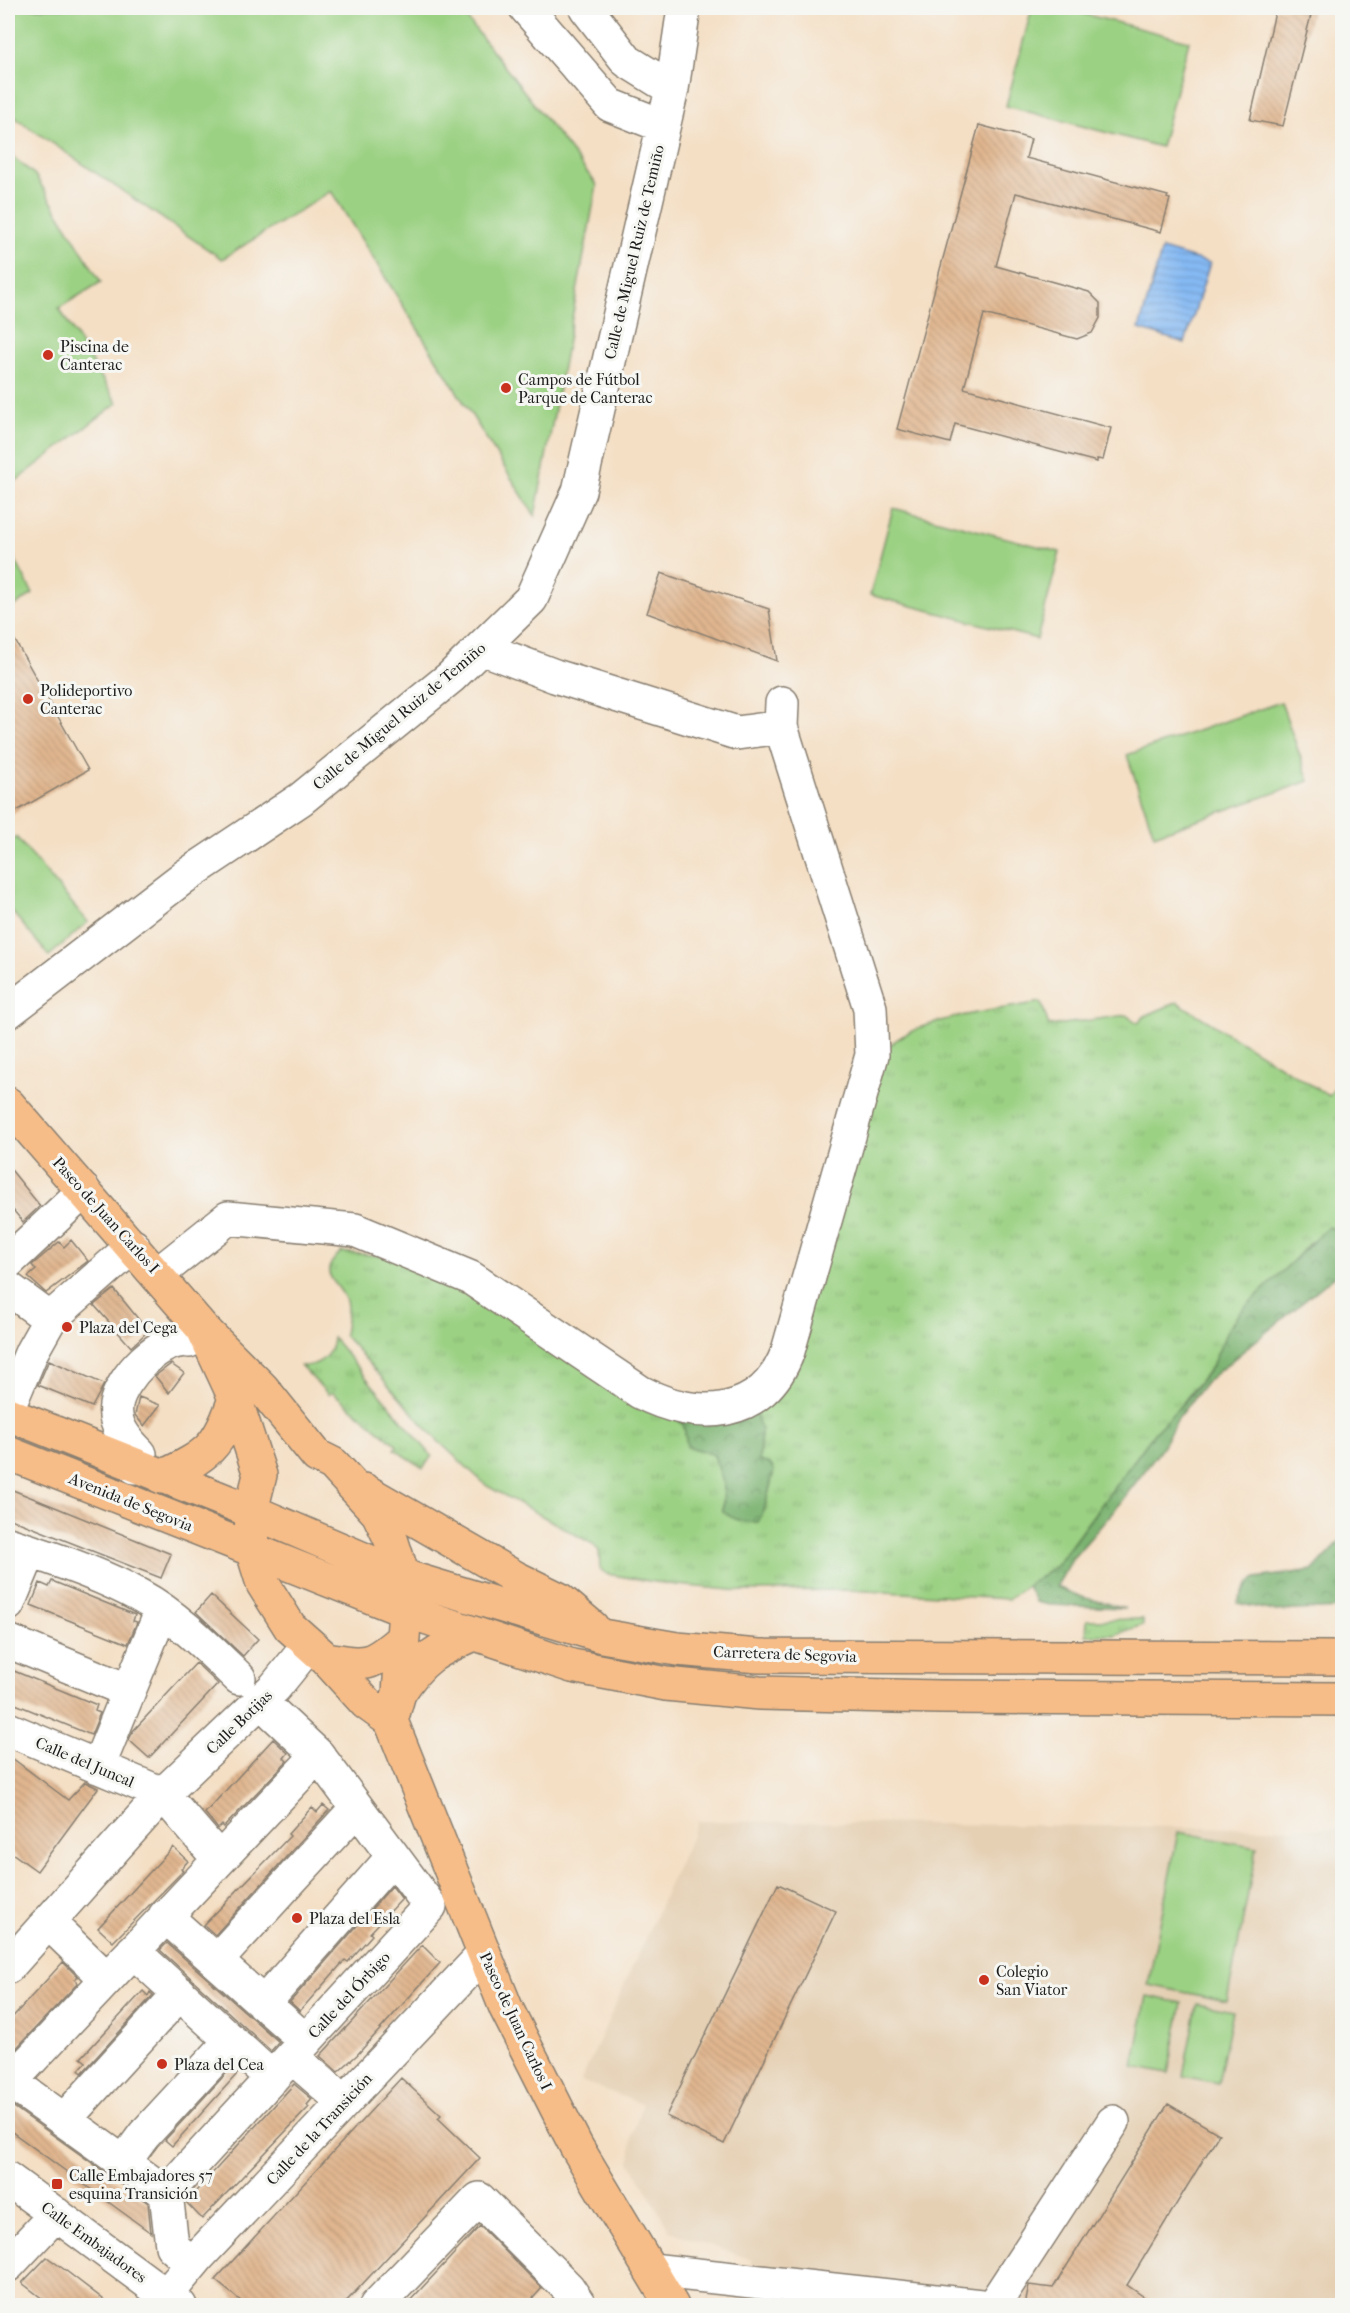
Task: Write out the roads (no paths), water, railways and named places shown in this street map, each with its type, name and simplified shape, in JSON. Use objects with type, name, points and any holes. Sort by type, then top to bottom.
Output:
[{"type":"main road","name":"Paseo de Juan Carlos I","points":[[8,1104],[158,1274],[235,1398],[260,1475]]},
{"type":"main road","name":"Paseo de Juan Carlos I","points":[[196,1335],[263,1389],[317,1456],[333,1464],[355,1485],[378,1514],[403,1576],[406,1596],[395,1707],[484,1954],[506,2008],[576,2146],[672,2306]]},
{"type":"main road","name":"Avenida de Segovia","points":[[148,1472],[190,1464],[210,1450],[224,1430],[235,1398]]},
{"type":"main road","name":"Avenida de Segovia","points":[[8,1414],[148,1472],[251,1511]]},
{"type":"main road","name":"Avenida de Segovia","points":[[8,1453],[253,1552]]},
{"type":"main road","points":[[317,1456],[289,1455],[276,1461],[260,1475],[251,1511],[253,1552],[263,1584],[291,1627],[366,1703],[395,1707],[415,1668],[437,1650],[474,1634]]},
{"type":"main road","points":[[355,1485],[516,1578],[559,1599],[602,1636]]},
{"type":"main road","name":"Carretera de Segovia","points":[[251,1511],[403,1576],[602,1636],[677,1648],[759,1656],[1342,1658]]},
{"type":"main road","points":[[253,1552],[403,1625],[474,1634],[572,1666],[666,1684],[759,1693],[951,1697],[1342,1699]]},
{"type":"main road","points":[[318,1652],[359,1664],[379,1659],[403,1625]]},
{"type":"main road","points":[[1307,1698],[1342,1710]]},
{"type":"street","points":[[526,8],[610,105],[663,126]]},
{"type":"street","points":[[586,8],[627,61],[672,89]]},
{"type":"street","name":"Calle de Miguel Ruiz de Temiño","points":[[8,1012],[184,877],[302,799],[451,677],[531,600],[579,491],[672,89],[684,8]]},
{"type":"street","points":[[158,1274],[228,1218],[355,1230],[471,1278],[640,1392],[657,1401],[694,1410],[716,1410],[742,1403],[761,1392],[778,1373],[788,1351],[872,1055],[870,1008],[782,715],[737,733],[555,676],[481,648]]},
{"type":"street","points":[[13,1246],[84,1191]]},
{"type":"street","points":[[8,1408],[32,1351],[50,1319],[133,1246]]},
{"type":"street","points":[[8,1288],[50,1319]]},
{"type":"street","points":[[148,1472],[140,1454],[121,1434],[116,1407],[120,1394],[139,1366],[152,1353],[178,1339],[196,1335]]},
{"type":"street","points":[[8,1605],[19,1547],[140,1595],[162,1610],[239,1677]]},
{"type":"street","points":[[98,1767],[162,1610]]},
{"type":"street","points":[[8,1641],[129,1691]]},
{"type":"street","name":"Calle Botijas","points":[[8,1967],[163,1794],[275,1687],[318,1652]]},
{"type":"street","points":[[263,2004],[393,1857],[318,1755],[274,1714]]},
{"type":"street","name":"Calle del Juncal","points":[[8,1729],[163,1794]]},
{"type":"street","points":[[192,2264],[172,2246],[166,2193],[9,2080],[318,1755]]},
{"type":"street","points":[[163,1794],[219,1859]]},
{"type":"street","points":[[216,1961],[357,1808]]},
{"type":"street","name":"Calle del Órbigo","points":[[166,2193],[430,1906],[393,1857]]},
{"type":"street","points":[[165,1916],[263,2004],[290,2059]]},
{"type":"street","points":[[48,1922],[107,1979]]},
{"type":"street","points":[[133,1951],[231,2041],[290,2059],[344,2102]]},
{"type":"street","name":"Calle de la Transición","points":[[167,2301],[192,2264],[484,1954]]},
{"type":"street","points":[[65,2119],[180,1993]]},
{"type":"street","points":[[124,2163],[144,2135],[231,2041]]},
{"type":"street","points":[[993,2306],[1113,2122]]},
{"type":"street","name":"Calle Embajadores","points":[[8,2179],[167,2301]]},
{"type":"street","points":[[376,2306],[478,2199],[567,2300]]},
{"type":"street","points":[[8,2265],[56,2214]]},
{"type":"street","points":[[651,2270],[981,2306]]},
{"type":"water","points":[[1162,249],[1210,263],[1185,343],[1139,329]]},
{"type":"place","name":"Piscina de Canterac","points":[[48,355]]},
{"type":"place","name":"Campos de Fútbol Parque de Canterac","points":[[506,388]]},
{"type":"place","name":"Polideportivo Canterac","points":[[28,699]]},
{"type":"place","name":"Plaza del Cega","points":[[67,1327]]},
{"type":"place","name":"Plaza del Esla","points":[[297,1918]]},
{"type":"place","name":"Colegio San Viator","points":[[984,1980]]},
{"type":"place","name":"Plaza del Cea","points":[[162,2064]]},
{"type":"place","name":"Calle Embajadores 57 esquina Transición","points":[[57,2184]]}]
